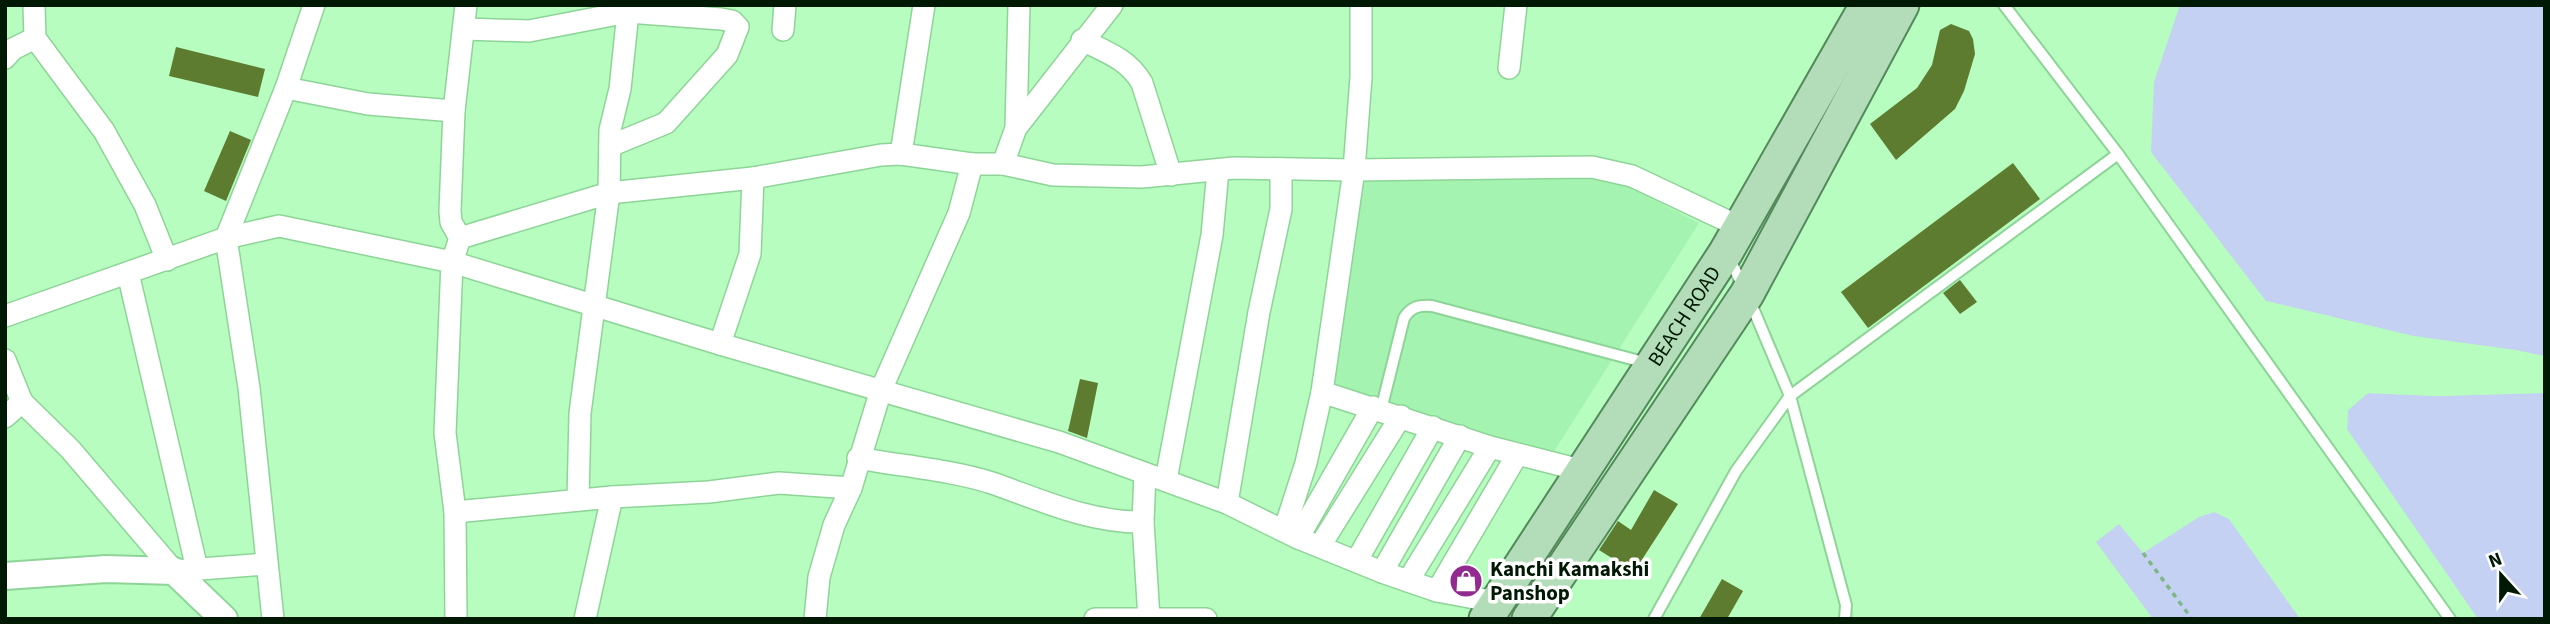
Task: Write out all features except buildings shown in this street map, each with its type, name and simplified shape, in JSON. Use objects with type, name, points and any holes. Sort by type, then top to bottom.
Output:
[{"type":"main road","name":"BEACH ROAD","points":[[1491,610],[1733,240],[1867,5]]},
{"type":"main road","name":"BEACH ROAD","points":[[1529,619],[1747,294],[1902,5]]},
{"type":"street","points":[[33,5],[35,38],[104,131],[145,205],[167,260]]},
{"type":"street","points":[[273,619],[265,564],[249,388],[226,238],[286,88],[314,5]]},
{"type":"street","points":[[456,619],[455,512],[445,433],[452,262],[460,238],[451,222],[450,211],[454,111],[466,5]]},
{"type":"street","points":[[783,30],[785,5]]},
{"type":"street","points":[[901,154],[924,5]]},
{"type":"street","points":[[1016,128],[1019,5]]},
{"type":"street","points":[[1003,164],[1016,128],[1082,40],[1112,5]]},
{"type":"street","points":[[1291,534],[1322,392],[1354,170],[1361,77],[1361,5]]},
{"type":"street","points":[[1510,68],[1516,5]]},
{"type":"street","points":[[464,29],[530,31],[629,9],[732,21],[737,27],[727,55],[666,123],[610,146]]},
{"type":"street","points":[[578,500],[580,413],[592,305],[609,193],[610,146],[629,9]]},
{"type":"street","points":[[5,58],[13,50],[35,38]]},
{"type":"street","points":[[1082,40],[1123,60],[1134,70],[1142,83],[1171,175]]},
{"type":"street","points":[[286,88],[368,104],[454,111]]},
{"type":"street","points":[[460,238],[609,193],[753,178],[881,155],[901,154],[972,164],[1003,164],[1053,175],[1171,175],[1218,170],[1281,169],[1592,167],[1614,170],[1733,240]]},
{"type":"street","points":[[815,619],[819,577],[834,525],[851,488],[881,390],[960,213],[972,164]]},
{"type":"street","points":[[1227,503],[1259,312],[1281,209],[1281,169]]},
{"type":"street","points":[[1166,480],[1212,235],[1218,170]]},
{"type":"street","points":[[720,344],[750,254],[753,178]]},
{"type":"street","points":[[5,316],[226,238],[279,226],[452,262],[720,344],[1059,442],[1227,503],[1291,534],[1382,572],[1491,610]]},
{"type":"street","points":[[128,273],[186,570]]},
{"type":"street","points":[[5,360],[22,402],[186,570],[224,619]]},
{"type":"street","points":[[1322,392],[1490,447],[1584,471]]},
{"type":"street","points":[[5,417],[22,402]]},
{"type":"street","points":[[1291,534],[1385,411]]},
{"type":"street","points":[[1320,545],[1385,411]]},
{"type":"street","points":[[1357,560],[1433,427]]},
{"type":"street","points":[[1382,572],[1460,436]]},
{"type":"street","points":[[1408,581],[1490,447]]},
{"type":"street","points":[[1437,591],[1517,455]]},
{"type":"street","points":[[858,458],[990,483],[1046,504],[1118,523],[1143,522]]},
{"type":"street","points":[[1145,474],[1143,522],[1149,618]]},
{"type":"street","points":[[455,512],[612,497],[709,492],[779,483],[851,488]]},
{"type":"street","points":[[585,619],[612,497]]},
{"type":"street","points":[[5,576],[106,569],[186,570],[265,564]]},
{"type":"street","points":[[1095,619],[1206,619]]},
{"type":"lane","points":[[2004,5],[2118,154],[2450,619]]},
{"type":"lane","points":[[1654,619],[1736,471],[1790,396],[2118,154]]},
{"type":"lane","points":[[1733,240],[1747,294],[1790,396],[1846,605],[1845,619]]},
{"type":"lane","points":[[1385,411],[1404,318],[1409,310],[1419,305],[1432,306],[1653,364]]},
{"type":"path","points":[[2143,553],[2192,619]]},
{"type":"shaded area","points":[[1607,176],[1699,223],[1551,456],[1334,386],[1362,180]]},
{"type":"water","points":[[2180,5],[2545,5],[2545,356],[2413,336],[2266,301],[2151,152],[2154,82]]},
{"type":"water","points":[[2368,393],[2437,396],[2545,393],[2545,619],[2478,619],[2347,429],[2348,410]]},
{"type":"water","points":[[2214,512],[2229,519],[2300,619],[2153,619],[2096,542],[2119,524],[2143,553],[2199,517]]},
{"type":"pier","points":[[2266,301],[2413,336],[2516,350],[2545,356],[2545,359],[2412,339],[2319,319],[2268,305]]},
{"type":"pier","points":[[2368,390],[2545,390],[2545,393],[2437,396],[2368,393],[2348,410],[2347,429],[2344,425],[2345,408]]},
{"type":"place","name":"Kanchi Kamakshi Panshop","points":[[1466,581]]}]
